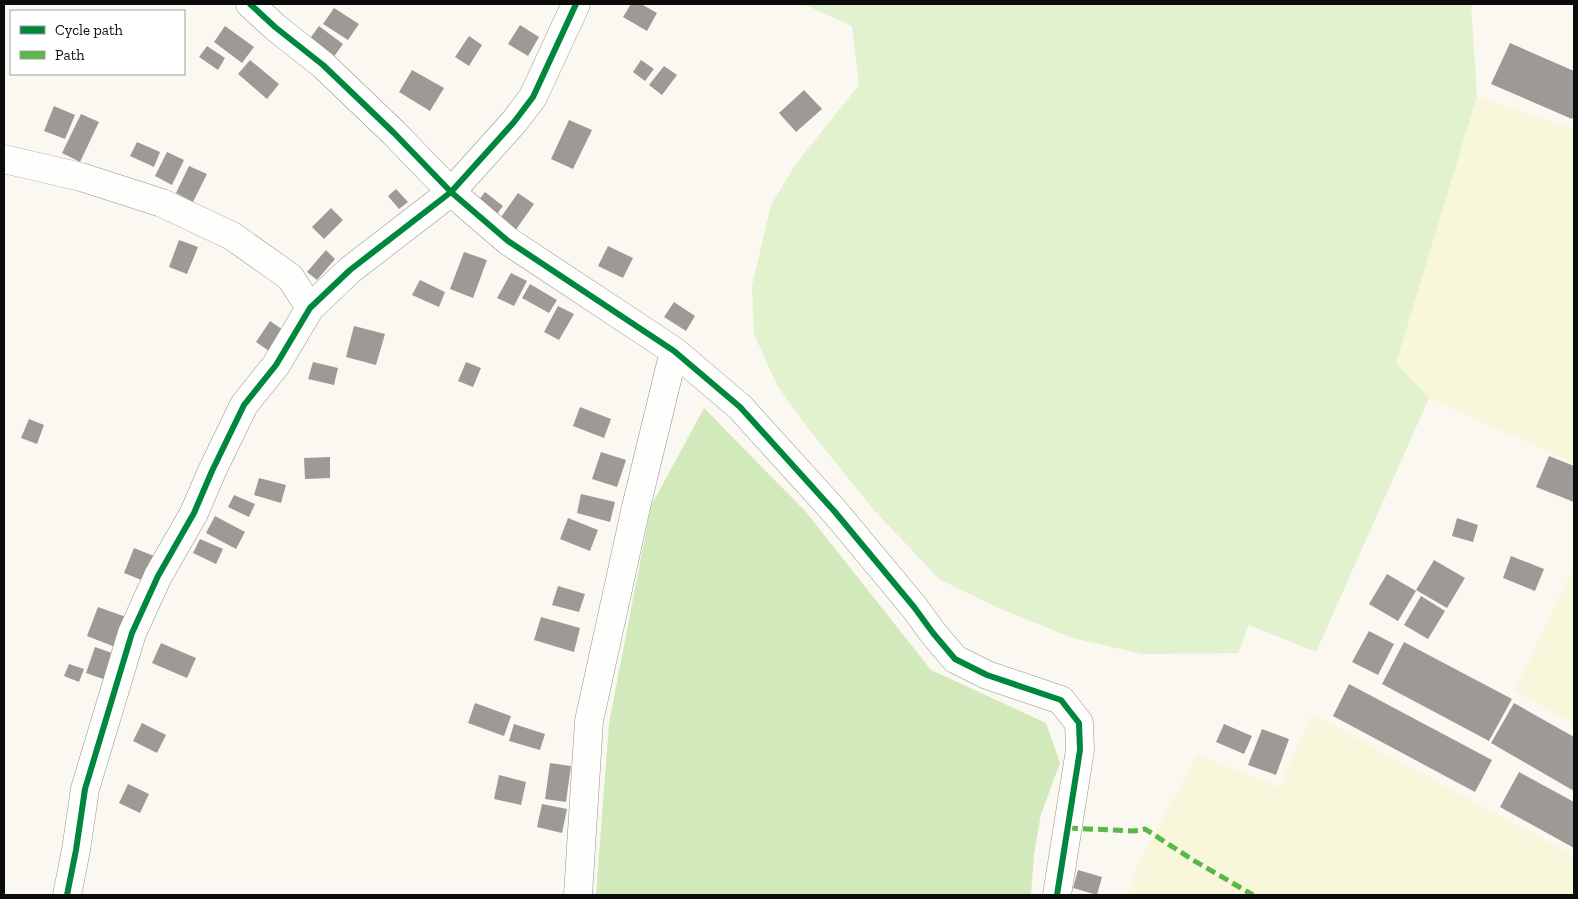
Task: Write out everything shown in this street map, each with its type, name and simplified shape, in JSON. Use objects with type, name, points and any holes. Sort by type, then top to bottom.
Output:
[{"type":"street","points":[[250,4],[323,66],[394,132],[451,192],[508,241],[674,351],[740,407],[835,512],[955,659],[987,675],[1061,700],[1079,722],[1080,750],[1057,895]]},
{"type":"street","points":[[66,895],[76,850],[85,789],[132,633],[158,576],[194,513],[244,404],[276,364],[310,308],[350,270],[451,192],[514,122],[532,96],[576,4]]},
{"type":"street","points":[[4,159],[81,177],[162,203],[232,236],[290,277],[310,308]]},
{"type":"street","points":[[578,895],[589,720],[636,506],[674,351]]},
{"type":"shaded area","points":[[1477,96],[1574,130],[1574,463],[1429,398],[1396,363]]},
{"type":"shaded area","points":[[1574,566],[1574,724],[1515,691]]},
{"type":"shaded area","points":[[1312,714],[1574,856],[1574,895],[1128,895],[1138,865],[1197,755],[1280,787]]},
{"type":"green space","points":[[803,4],[1471,4],[1477,96],[1396,363],[1429,398],[1316,652],[1249,625],[1238,653],[1143,654],[1072,638],[994,606],[939,579],[874,510],[807,427],[777,385],[754,334],[752,286],[771,205],[796,164],[859,85],[852,26]]},
{"type":"green space","points":[[704,408],[806,512],[931,670],[1046,723],[1060,763],[1041,814],[1034,854],[1031,895],[596,895],[609,723],[651,506]]},
{"type":"building","points":[[631,4],[641,4],[657,13],[647,31],[623,17]]},
{"type":"building","points":[[334,8],[359,24],[348,40],[323,24]]},
{"type":"building","points":[[520,25],[539,37],[528,56],[508,44]]},
{"type":"building","points":[[225,26],[254,47],[242,63],[214,42]]},
{"type":"building","points":[[319,26],[343,44],[330,62],[306,44]]},
{"type":"building","points":[[469,36],[482,45],[469,66],[455,57]]},
{"type":"building","points":[[1510,43],[1574,71],[1574,115],[1572,119],[1491,84]]},
{"type":"building","points":[[207,46],[225,58],[218,70],[199,57]]},
{"type":"building","points":[[250,60],[279,84],[267,99],[238,74]]},
{"type":"building","points":[[641,60],[654,69],[645,81],[633,72]]},
{"type":"building","points":[[664,66],[677,75],[662,95],[649,85]]},
{"type":"building","points":[[412,70],[444,88],[430,111],[399,92]]},
{"type":"building","points":[[804,90],[822,109],[796,132],[779,113]]},
{"type":"building","points":[[54,106],[75,115],[65,139],[44,131]]},
{"type":"building","points":[[81,114],[99,122],[80,162],[62,153]]},
{"type":"building","points":[[569,120],[592,130],[573,169],[551,159]]},
{"type":"building","points":[[137,142],[160,152],[154,167],[130,156]]},
{"type":"building","points":[[167,152],[184,160],[172,185],[155,176]]},
{"type":"building","points":[[189,166],[207,174],[193,202],[176,193]]},
{"type":"building","points":[[396,189],[408,202],[399,209],[388,196]]},
{"type":"building","points":[[485,192],[503,206],[493,219],[475,205]]},
{"type":"building","points":[[518,193],[534,204],[515,231],[499,220]]},
{"type":"building","points":[[331,208],[343,220],[324,239],[312,227]]},
{"type":"building","points":[[179,240],[198,247],[187,274],[169,267]]},
{"type":"building","points":[[608,246],[633,258],[623,278],[598,266]]},
{"type":"building","points":[[326,250],[335,259],[317,280],[307,272]]},
{"type":"building","points":[[464,252],[487,260],[473,298],[450,289]]},
{"type":"building","points":[[511,273],[527,281],[514,306],[497,298]]},
{"type":"building","points":[[420,280],[445,292],[439,307],[412,295]]},
{"type":"building","points":[[530,284],[557,300],[549,313],[522,298]]},
{"type":"building","points":[[674,302],[695,316],[686,331],[664,317]]},
{"type":"building","points":[[558,306],[574,314],[559,340],[544,332]]},
{"type":"building","points":[[270,321],[286,332],[272,353],[256,342]]},
{"type":"building","points":[[354,326],[385,334],[376,365],[346,357]]},
{"type":"building","points":[[313,362],[338,368],[334,385],[308,379]]},
{"type":"building","points":[[466,362],[481,368],[473,387],[458,381]]},
{"type":"building","points":[[580,407],[611,419],[604,438],[573,426]]},
{"type":"building","points":[[29,419],[44,425],[37,444],[21,438]]},
{"type":"building","points":[[601,452],[626,460],[617,487],[592,479]]},
{"type":"building","points":[[1549,456],[1574,466],[1574,502],[1536,487]]},
{"type":"building","points":[[330,457],[330,478],[305,479],[304,458]]},
{"type":"building","points":[[259,478],[286,485],[281,503],[254,495]]},
{"type":"building","points":[[581,494],[615,502],[610,522],[577,513]]},
{"type":"building","points":[[234,495],[255,504],[249,517],[228,507]]},
{"type":"building","points":[[215,516],[245,532],[236,549],[206,533]]},
{"type":"building","points":[[568,518],[598,530],[590,551],[560,539]]},
{"type":"building","points":[[1457,518],[1478,525],[1473,542],[1452,536]]},
{"type":"building","points":[[200,539],[223,549],[216,564],[193,553]]},
{"type":"building","points":[[134,548],[154,556],[144,581],[124,573]]},
{"type":"building","points":[[1511,556],[1544,569],[1535,591],[1503,578]]},
{"type":"building","points":[[1434,560],[1465,578],[1447,608],[1416,590]]},
{"type":"building","points":[[1387,574],[1416,591],[1398,621],[1369,604]]},
{"type":"building","points":[[558,586],[585,594],[579,612],[552,605]]},
{"type":"building","points":[[1421,596],[1445,611],[1428,639],[1404,625]]},
{"type":"building","points":[[98,607],[126,617],[115,647],[87,636]]},
{"type":"building","points":[[541,617],[580,628],[574,652],[534,640]]},
{"type":"building","points":[[1369,631],[1394,644],[1378,675],[1352,662]]},
{"type":"building","points":[[1404,642],[1512,699],[1489,741],[1382,684]]},
{"type":"building","points":[[161,643],[196,658],[187,678],[152,663]]},
{"type":"building","points":[[95,647],[115,654],[106,680],[86,673]]},
{"type":"building","points":[[69,664],[84,669],[79,682],[64,676]]},
{"type":"building","points":[[1349,684],[1492,760],[1475,792],[1333,716]]},
{"type":"building","points":[[475,703],[511,716],[504,736],[468,723]]},
{"type":"building","points":[[1514,703],[1574,737],[1574,791],[1491,743]]},
{"type":"building","points":[[142,723],[166,735],[157,753],[133,741]]},
{"type":"building","points":[[514,724],[545,734],[540,750],[509,741]]},
{"type":"building","points":[[1224,724],[1252,736],[1244,754],[1216,742]]},
{"type":"building","points":[[1262,729],[1289,739],[1276,775],[1248,765]]},
{"type":"building","points":[[550,763],[571,766],[566,802],[545,799]]},
{"type":"building","points":[[1519,772],[1574,802],[1574,848],[1500,807]]},
{"type":"building","points":[[499,775],[526,782],[521,805],[494,799]]},
{"type":"building","points":[[128,784],[149,794],[140,813],[119,803]]},
{"type":"building","points":[[542,804],[567,809],[562,833],[537,827]]},
{"type":"building","points":[[1078,870],[1102,877],[1097,895],[1073,888]]},
{"type":"marked path","points":[[1068,828],[1134,831],[1145,829],[1253,895]]},
{"type":"cycle path","points":[[250,4],[275,27],[323,65],[394,133],[451,192],[508,241],[674,351],[740,407],[835,512],[955,659],[987,675],[1061,700],[1079,723],[1080,750],[1057,895]]},
{"type":"cycle path","points":[[67,895],[85,789],[132,633],[158,576],[194,513],[244,405],[276,365],[310,308],[350,270],[451,192],[514,122],[533,97],[576,4]]}]
